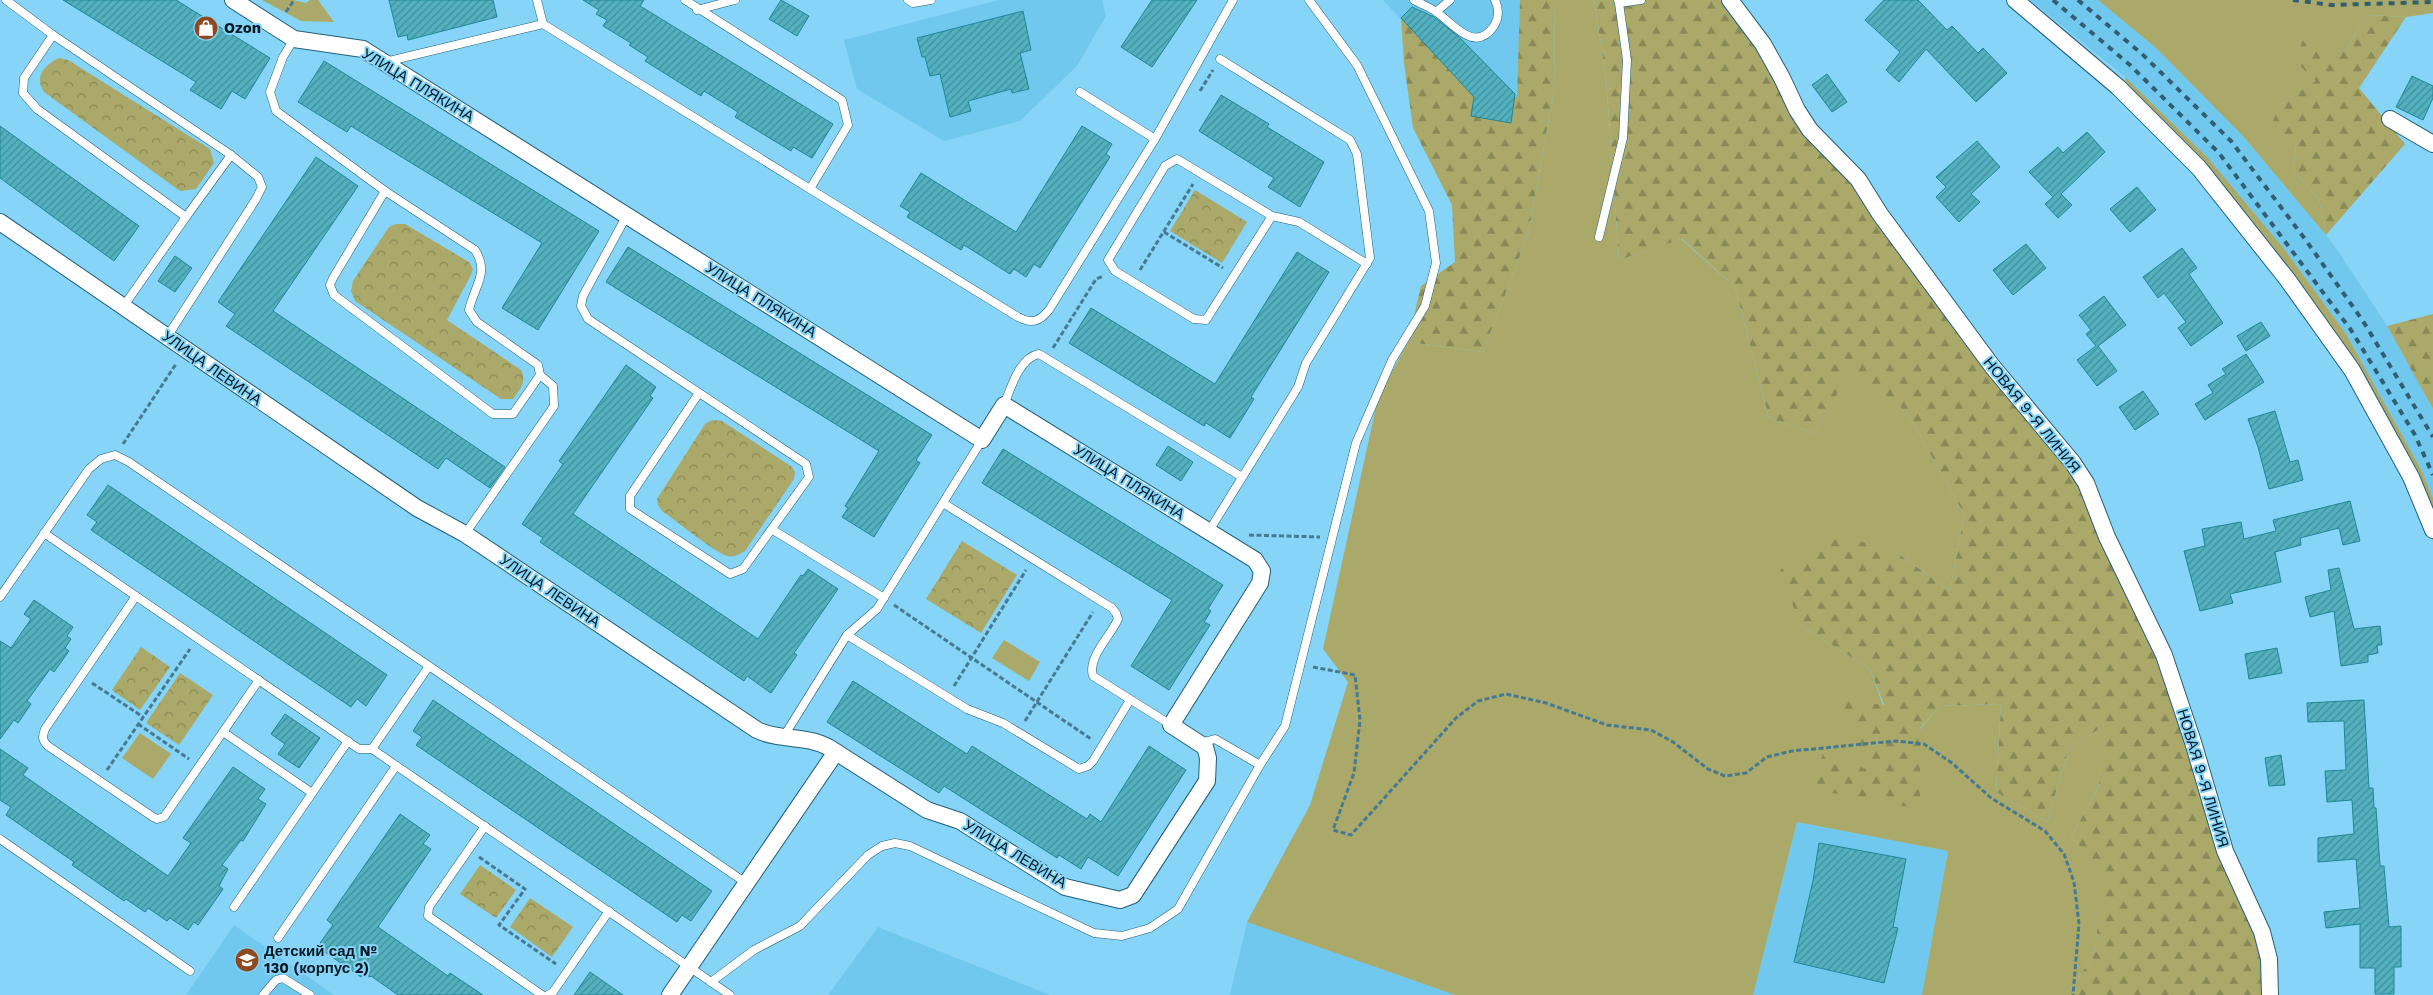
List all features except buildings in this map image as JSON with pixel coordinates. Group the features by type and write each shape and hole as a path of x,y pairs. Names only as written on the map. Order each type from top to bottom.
{"street":[{"name":"УЛИЦА ПЛЯКИНА","path":"233,0 294,38 363,50 384,62 982,440"},
{"name":"НОВАЯ 9-Я ЛИНИЯ","path":"1730,0 1763,44 1797,110 1810,130 1858,179 1880,214 1992,366 2073,463 2086,483 2107,537 2164,655 2193,742 2225,851 2262,932 2269,959 2270,995"},
{"path":"2015,0 2118,87 2199,168 2287,279 2352,370 2411,477 2433,530"},
{"path":"2390,119 2433,144"},
{"name":"УЛИЦА ЛЕВИНА","path":"0,222 417,508 465,534 757,730 769,736 816,741 927,810 960,821 1065,887 1112,899 1126,900 1137,890 1207,781 1207,752 1200,743"},
{"name":"УЛИЦА ПЛЯКИНА","path":"1004,405 1255,560 1262,571 1260,583 1171,725"},
{"path":"982,440 1004,405"},
{"path":"1171,725 1200,743"},
{"path":"670,995 836,752"}],"lane":[{"path":"6,0 53,35 231,155 258,176 262,187 167,337"},
{"path":"537,0 543,24 1028,322 1041,320 1050,310 1155,139 1233,0"},
{"path":"684,0 842,100 848,125 810,189"},
{"path":"697,10 735,0"},
{"path":"908,0 913,3 931,0"},
{"path":"712,982 754,950 800,926 868,855 882,846 895,843 910,846 1094,933 1122,936 1150,928 1178,909 1285,726 1356,444 1392,360 1425,306 1436,263 1429,211 1357,65 1310,0"},
{"path":"1414,0 1436,12 1462,35 1481,36 1496,24 1498,15 1495,0"},
{"path":"1436,12 1450,0"},
{"path":"1599,237 1623,138 1627,60 1618,2 1640,0"},
{"path":"384,62 543,24"},
{"path":"53,35 24,78 23,93 37,109 186,217"},
{"path":"294,38 283,57 270,92 276,111 385,191 475,250 482,261 482,274 469,310 477,322 538,365 540,375 552,386 554,406 465,534"},
{"path":"1209,532 1298,387 1306,363 1367,264 1370,249 1357,154 1350,140 1220,59"},
{"path":"1080,92 1155,139"},
{"path":"123,307 231,155"},
{"path":"1272,216 1206,320 1199,321 1115,271 1110,266 1108,260 1165,166 1177,159 1272,216 1299,222 1367,264"},
{"path":"385,191 333,278 330,285 334,295 493,414 513,414 540,375"},
{"path":"626,215 583,296 581,306 588,319 806,464 808,477 773,530 743,569 730,574 630,509 630,496 699,393"},
{"path":"1004,405 1014,380 1026,361 1032,356 1039,354 1048,357 1242,477"},
{"path":"783,738 847,635 877,610 982,440"},
{"path":"0,597 89,469 101,459 115,455 129,462 746,883"},
{"path":"943,504 1112,608 1118,619 1093,661 1091,669 1093,676 1171,725"},
{"path":"773,530 884,598"},
{"path":"44,534 348,741 359,748 372,749 730,995"},
{"path":"136,596 42,736 48,746 157,819 164,817 259,680"},
{"path":"847,635 966,709 1003,723 1079,769 1088,766 1102,747 1130,700"},
{"path":"372,749 429,666"},
{"path":"223,732 312,793"},
{"path":"1200,743 1216,739 1260,766"},
{"path":"234,907 348,741"},
{"path":"278,938 396,766"},
{"path":"485,826 429,907 428,916 542,995"},
{"path":"0,839 190,971"},
{"path":"548,995 609,911"},
{"path":"263,995 276,980 283,978 310,995"}],"path":[{"path":"284,15 294,0"},
{"path":"1198,94 1220,59"},
{"path":"1133,282 1201,172"},
{"path":"1164,232 1235,275"},
{"path":"1048,357 1096,279 1115,271"},
{"path":"115,455 186,350"},
{"path":"1224,541 1255,534 1333,538"},
{"path":"948,697 1033,559"},
{"path":"884,598 1102,747"},
{"path":"1018,732 1100,600"},
{"path":"100,780 197,638"},
{"path":"1301,664 1355,675 1360,720 1354,773 1333,830 1351,836 1456,718 1478,701 1506,694 1546,703 1607,725 1651,730 1673,742 1708,769 1726,776 1746,774 1767,757 1792,751 1895,741 1924,744 1952,763 1992,798 2045,831 2064,854 2074,882 2079,924 2073,995"},
{"path":"82,676 143,717"},
{"path":"138,724 200,766"},
{"path":"468,850 525,889 500,925 567,971"}],"shaded area":[{"path":"999,0 1102,0 1106,16 1077,66 1020,121 944,141 857,89 844,40"},
{"path":"1383,0 1520,0 1518,97 1468,91"},
{"path":"2030,0 2098,0 2155,47 2242,135 2326,235 2387,326 2433,409 2433,498 2422,471 2346,334 2285,250 2208,158 2125,77"},
{"path":"1797,822 1948,851 1922,995 1753,995"},
{"path":"1247,922 1455,995 1230,995"},
{"name":"Детский сад № 130 (корпус 2)","path":"234,925 334,995 186,995"},
{"path":"878,927 1050,995 828,995"}],"green space":[{"path":"262,0 293,0 306,3 310,0 318,0 334,22 301,21"},
{"path":"1520,0 1554,0 1555,85 1528,235 1483,352 1408,342 1421,286 1455,262 1452,205 1413,128 1404,63 1401,18 1468,91 1517,97"},
{"path":"1554,0 1594,0 1606,77 1619,260 1681,239 1735,287 1769,418 1814,433 1851,370 1907,412 1964,514 1950,591 1900,555 1800,625 1870,669 1920,809 1920,729 1940,706 2001,704 1996,792 2047,822 2069,748 2111,721 2098,788 2071,837 2106,871 2094,955 2066,995 1922,995 1948,851 1797,822 1753,995 1455,995 1247,922 1310,805 1348,682 1323,649 1378,398 1408,342 1483,352 1528,235 1555,85"},
{"path":"1594,0 1721,0 1758,46 1984,369 2066,465 2080,487 2098,537 2157,658 2186,744 2216,851 2257,935 2262,958 2261,995 2066,995 2094,955 2105,871 2071,837 2098,788 2110,722 2069,748 2047,822 1996,792 2001,704 1940,706 1920,728 1920,809 1811,789 1823,753 1869,770 1842,700 1884,705 1870,669 1800,625 1780,570 1843,535 1900,555 1950,591 1964,514 1907,412 1851,371 1814,433 1769,418 1735,287 1682,239 1619,260 1606,77"},
{"path":"2098,0 2433,0 2433,13 2406,17 2371,15 2358,29 2346,52 2302,42 2317,81 2279,105 2296,146 2293,170 2319,199 2326,235 2242,135 2155,47"},
{"path":"2371,15 2406,17 2359,88 2405,144 2326,235 2319,199 2293,170 2296,146 2270,130 2279,105 2316,81 2297,63 2302,41 2346,52 2358,29"},
{"path":"59,58 68,60 210,149 214,163 196,189 180,191 44,92 41,87 40,76 49,64"},
{"path":"2125,77 2208,158 2285,250 2346,334 2422,471 2433,498 2433,541 2406,480 2349,373 2196,171 2126,100"},
{"path":"1195,190 1247,222 1222,263 1170,231"},
{"path":"396,224 405,224 469,262 473,269 471,275 447,320 521,370 523,382 513,399 501,399 355,301 351,291 353,281 389,227"},
{"path":"2433,314 2433,409 2387,326"},
{"path":"712,420 722,421 792,467 795,472 794,479 745,551 732,556 727,556 712,548 662,511 657,499 705,424"},
{"path":"962,541 1017,575 981,633 926,599"},
{"path":"1004,640 1040,662 1029,681 992,658"},
{"path":"141,647 170,667 140,710 112,690"},
{"path":"180,673 213,695 179,745 146,723"},
{"path":"140,733 171,754 153,779 122,758"},
{"path":"480,865 516,890 496,918 460,894"},
{"path":"530,898 573,927 552,957 510,927"}],"railway":[{"path":"2053,0 2130,65 2219,153 2351,330 2415,435 2433,475"},
{"path":"2078,0 2142,54 2231,141 2305,239 2363,321 2433,437"},
{"path":"2293,0 2331,5 2433,2"}],"place":[{"name":"Ozon","path":"206,28"},
{"name":"Детский сад № 130 (корпус 2)","path":"247,960"}]}
